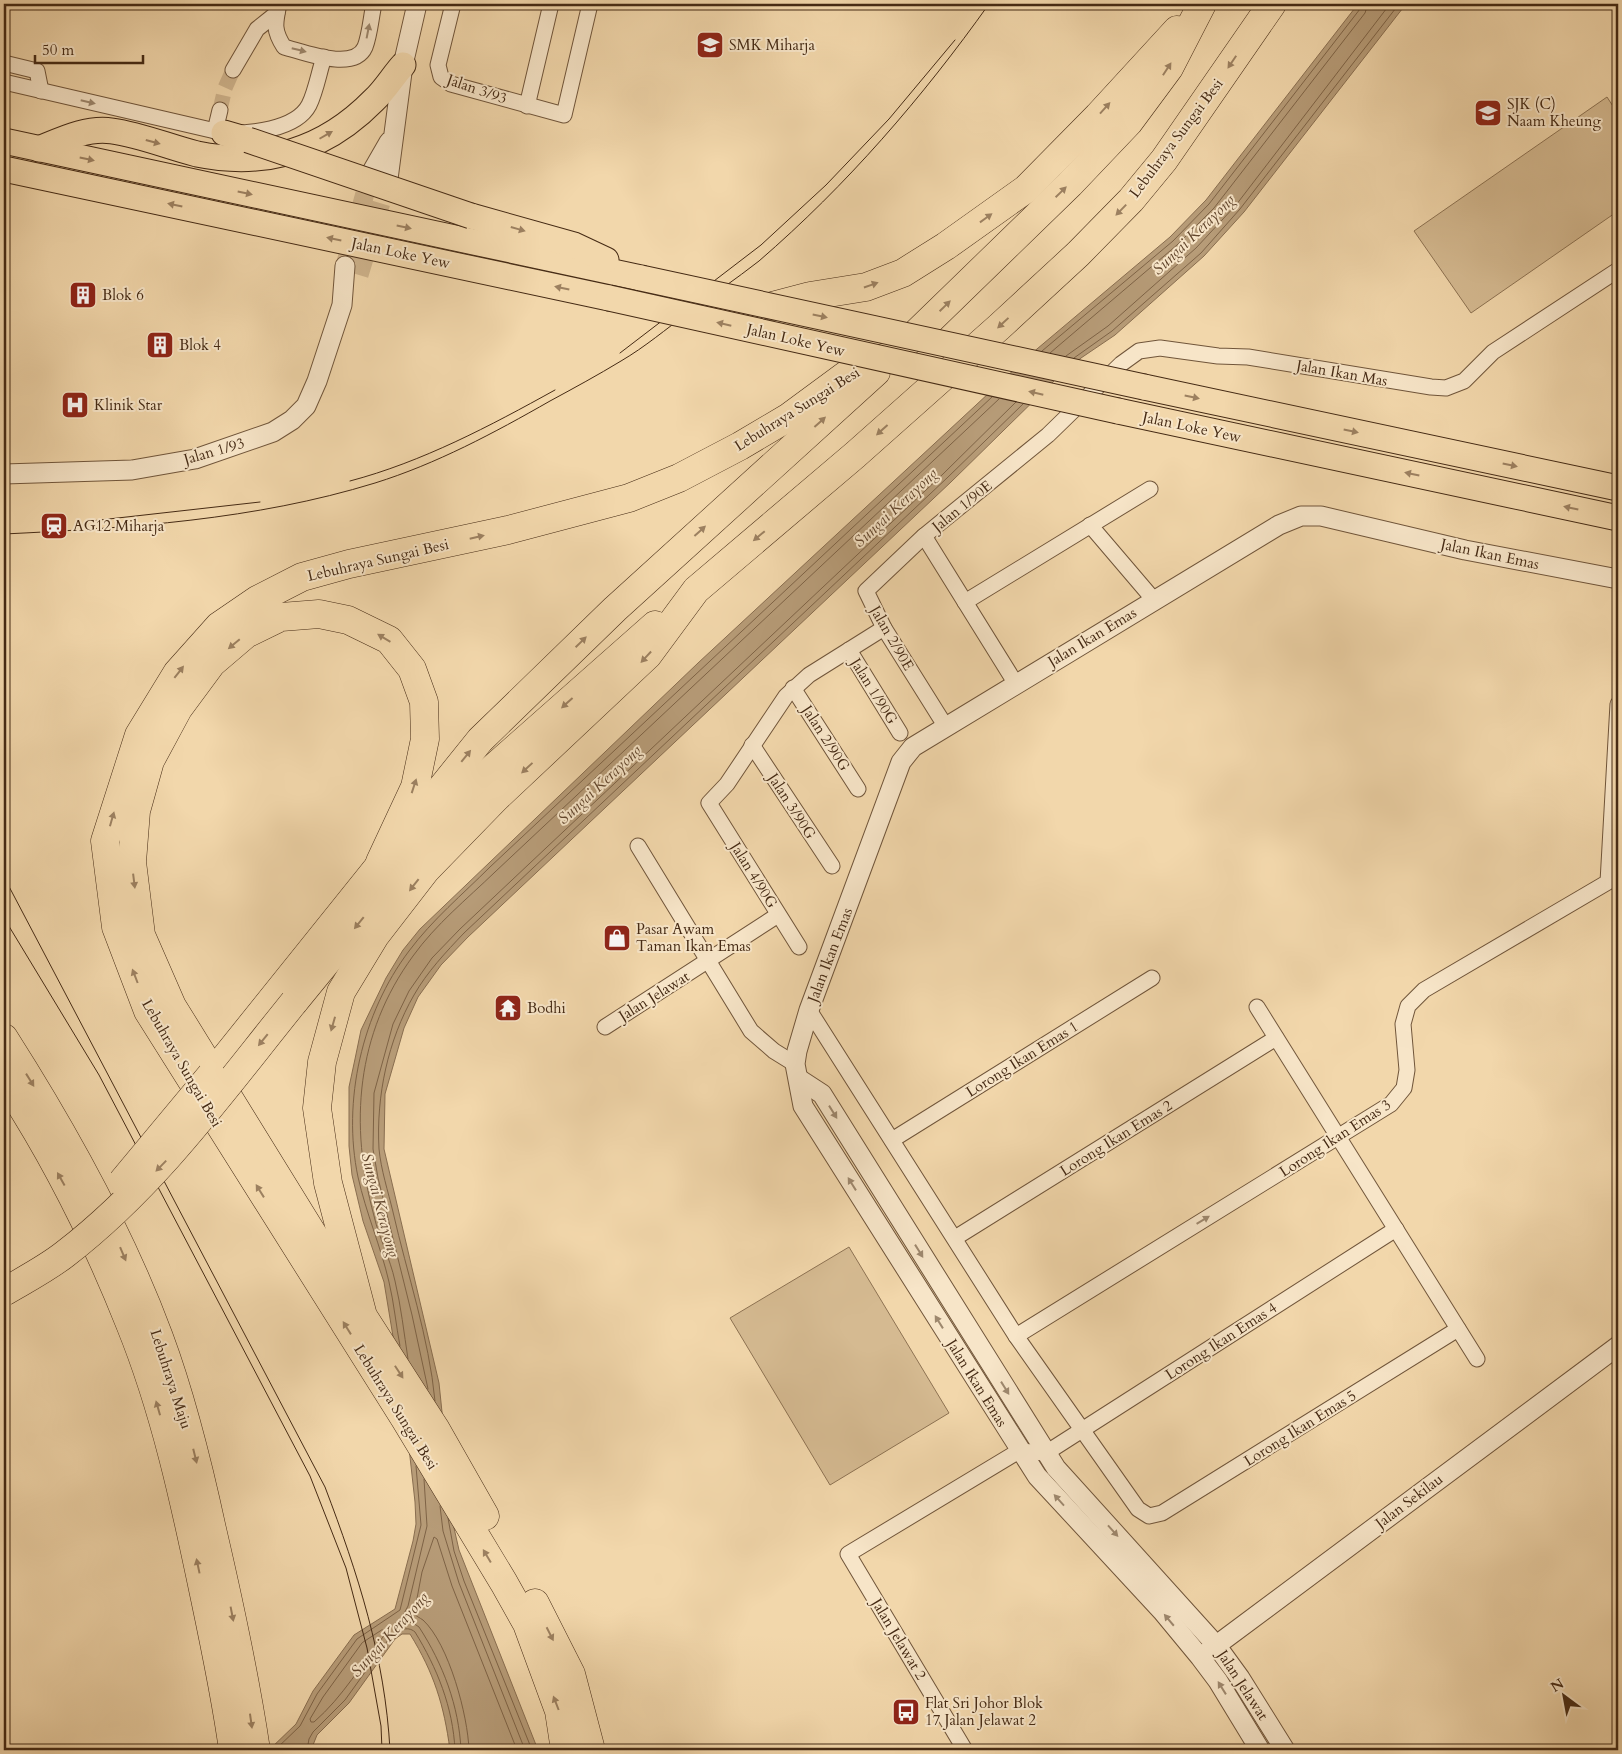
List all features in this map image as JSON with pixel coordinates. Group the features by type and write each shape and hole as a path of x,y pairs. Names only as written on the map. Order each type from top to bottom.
{"highway":[{"path":"772,306 810,296 866,287 903,273 946,246 1026,189 1098,116 1201,4"},
{"name":"Lebuhraya Sungai Besi","path":"565,1750 559,1711 527,1624 410,1428 222,1132 148,1011 116,928 105,841 139,735 177,673 219,626 257,600 302,577 350,564 508,530 629,498 679,478 740,446 789,417 846,375 898,352 1070,184 1129,122 1168,68 1201,4"},
{"name":"Lebuhraya Sungai Besi","path":"591,1750 571,1674 534,1601 435,1428 363,1316 328,1183 317,1108 322,1062 341,992 375,936 426,870 496,798 648,655 696,590 855,454 1078,254 1131,200 1164,160 1272,4"},
{"path":"39,149 76,134 111,130 196,153 233,160 281,156 307,146 355,117 375,99 403,65"},
{"path":"220,125 248,140 470,216 574,245 641,278"},
{"name":"Jalan Loke Yew","path":"4,141 1618,488"},
{"name":"Jalan Loke Yew","path":"4,168 1618,518"},
{"path":"4,1292 64,1255 116,1210 165,1162 288,994 380,862 480,740 615,609 898,352"},
{"path":"4,1273 57,1238 124,1180 482,778 696,590"},
{"path":"363,1316 172,1006 141,935 132,862 136,811 150,761 178,709 212,663 246,634 281,617 319,614 348,620 390,640 412,669 424,702 425,739 415,787 380,862"},
{"name":"Lebuhraya Maju","path":"4,1038 53,1117 120,1246 159,1337 187,1424 202,1484 236,1695 232,1750"},
{"name":"Lebuhraya Maju","path":"4,1078 87,1227 130,1324 166,1434 195,1551 236,1695 256,1750"}],"street":[{"path":"278,8 276,34 284,47 345,60 356,57 365,47 374,4"},
{"path":"379,177 392,136 403,65 417,4"},
{"name":"Jalan 3/93","path":"452,4 438,65 440,77 451,84 564,115 590,4"},
{"name":"Jalan 3/93","path":"527,106 551,4"},
{"path":"233,70 256,29 278,8"},
{"path":"4,82 41,91 220,125 244,134 287,124 308,106 324,57"},
{"path":"4,63 37,71 41,91"},
{"name":"Jalan 1/93","path":"4,474 132,470 195,459 273,432 292,420 306,406 318,381 352,270"},
{"name":"Jalan Ikan Mas","path":"1058,424 1121,364 1138,351 1160,348 1218,356 1248,357 1431,388 1446,388 1464,381 1493,352 1618,270"},
{"name":"Jalan 1/90E","path":"1016,684 924,536 1048,435 1058,424"},
{"path":"965,602 1150,489"},
{"name":"Jalan Ikan Emas","path":"1200,1657 1162,1611 1037,1476 803,1106 797,1072 797,1051 809,1010 903,760 913,747 1279,525 1301,516 1322,516 1465,550 1618,579"},
{"path":"1090,525 1154,600"},
{"name":"Jalan 2/90E","path":"924,536 866,591 884,628 946,727"},
{"path":"752,745 793,688 884,628"},
{"name":"Jalan 1/90G","path":"849,650 900,733"},
{"name":"Jalan 2/90G","path":"793,688 858,789"},
{"name":"Lorong Ikan Emas 3","path":"1016,1336 1391,1104 1404,1088 1408,1070 1403,1024 1408,1006 1424,990 1608,882 1618,704"},
{"name":"Jalan 4/90G","path":"752,745 726,784 709,803 799,947"},
{"name":"Jalan 3/90G","path":"752,745 832,866"},
{"path":"638,846 751,1031 797,1072"},
{"name":"Jalan Jelawat","path":"605,1027 778,915"},
{"name":"Lorong Ikan Emas 1","path":"892,1140 1152,978"},
{"path":"1257,1007 1477,1359"},
{"path":"809,1010 1016,1336 1082,1432"},
{"name":"Lorong Ikan Emas 2","path":"955,1238 1276,1038"},
{"name":"Jalan Ikan Emas","path":"797,1072 822,1094 1056,1468 1216,1645"},
{"name":"Lorong Ikan Emas 4","path":"1046,1453 1082,1432 1396,1229"},
{"name":"Lorong Ikan Emas 5","path":"1082,1432 1138,1509 1150,1516 1162,1513 1458,1329"},
{"name":"Jalan Sekilau","path":"1200,1657 1618,1346"},
{"path":"1020,1451 1046,1453"},
{"name":"Jalan Jelawat 2","path":"966,1750 848,1554 1020,1451"},
{"name":"Jalan Jelawat","path":"1216,1645 1240,1678 1285,1750"},
{"name":"Jalan Jelawat","path":"1200,1657 1218,1682 1260,1750"}],"shaded area":[{"path":"1607,97 1618,114 1618,211 1471,313 1414,231"},
{"path":"849,1247 949,1413 830,1485 730,1318"}],"water":[{"name":"Sungai Kerayong","path":"1358,4 1406,4 1244,212 1204,256 1115,335 1081,358 1055,380 951,482 468,937 441,965 418,997 404,1028 385,1094 384,1149 439,1383 454,1528 459,1550 538,1750 450,1750 445,1718 432,1676 410,1634 402,1634 395,1639 349,1703 317,1735 311,1750 269,1750 296,1724 313,1691 354,1635 395,1609 416,1524 404,1403 384,1282 363,1221 352,1175 349,1146 349,1087 361,1030 386,978 403,950 420,929 698,663 1031,354 1170,237 1206,200"}],"tunnel":[{"path":"220,110 225,88 233,70"},
{"path":"345,266 370,175"},
{"path":"359,275 388,179"}],"tram line":[{"path":"4,534 144,525 238,514 284,506 330,496 398,475 420,467 508,425 630,356 759,261 823,202 882,139 937,73 989,4"},
{"path":"620,353 761,245 826,185 889,119 955,40"},
{"path":"350,481 403,464 455,442 555,390"},
{"path":"91,521 260,502"},
{"path":"4,877 325,1487 359,1584 368,1616 382,1682 390,1750"},
{"path":"4,918 99,1075 310,1476 346,1568 367,1648 381,1726 382,1750"}],"place":[{"name":"SMK Miharja","path":"710,45"},
{"name":"SJK (C) Naam Kheung","path":"1488,113"},
{"name":"Blok 6","path":"83,295"},
{"name":"Blok 4","path":"160,345"},
{"name":"Klinik Star","path":"75,405"},
{"name":"AG12 Miharja","path":"54,526"},
{"name":"Pasar Awam Taman Ikan Emas","path":"617,938"},
{"name":"Bodhi","path":"508,1008"},
{"name":"Flat Sri Johor Blok 17 Jalan Jelawat 2","path":"906,1712"}]}
